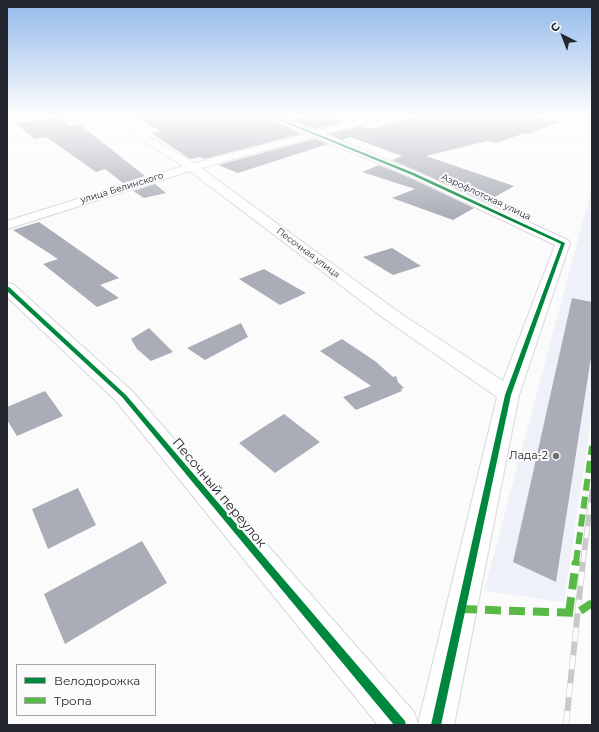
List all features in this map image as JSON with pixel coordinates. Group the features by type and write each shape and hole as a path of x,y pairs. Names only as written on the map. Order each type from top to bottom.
{"street":[{"name":"Песочная улица","path":"163,149 192,167 391,315 508,395"},
{"name":"улица Белинского","path":"7,225 192,167 258,149"},
{"name":"Аэрофлотская улица","path":"352,149 413,174 563,243 508,395"},
{"name":"Песочный переулок","path":"7,288 124,396 401,725"},
{"path":"436,725 508,395"}],"shaded area":[{"path":"592,187 592,412 564,602 484,591"}],"building":[{"path":"63,149 111,149 145,176 123,183 105,169 96,172"},
{"path":"175,149 242,149 204,159 200,157 190,159"},
{"path":"276,149 312,149 238,173 218,165"},
{"path":"383,149 454,149 426,156 514,186 486,202 392,160 402,156"},
{"path":"379,165 474,208 453,220 392,198 415,189 362,172"},
{"path":"155,184 166,193 144,198 133,191"},
{"path":"39,222 119,278 100,285 119,298 97,307 43,264 58,259 13,230"},
{"path":"392,248 421,266 393,275 363,257"},
{"path":"264,269 306,293 280,305 239,279"},
{"name":"Лада-2","path":"572,298 592,302 592,351 556,582 513,562"},
{"path":"241,323 248,337 205,360 187,348"},
{"path":"149,328 173,352 151,361 137,349 131,339"},
{"path":"342,339 375,361 393,377 396,376 398,382 404,388 401,389 402,391 356,410 343,397 371,386 320,351"},
{"path":"45,391 63,416 17,436 7,420 7,407"},
{"path":"284,414 320,442 275,473 239,443"},
{"path":"78,488 96,525 48,549 32,509"},
{"path":"142,541 167,583 65,644 44,594"}],"railway":[{"path":"583,562 592,491"},
{"path":"566,725 583,561"}],"marked path":[{"path":"569,613 592,446"},
{"path":"461,609 577,613 592,603"}],"cycle path":[{"path":"352,149 413,174 563,243 508,395 436,725"},
{"path":"7,288 124,396 401,725"}],"place":[{"name":"Лада-2","path":"556,456"}]}
